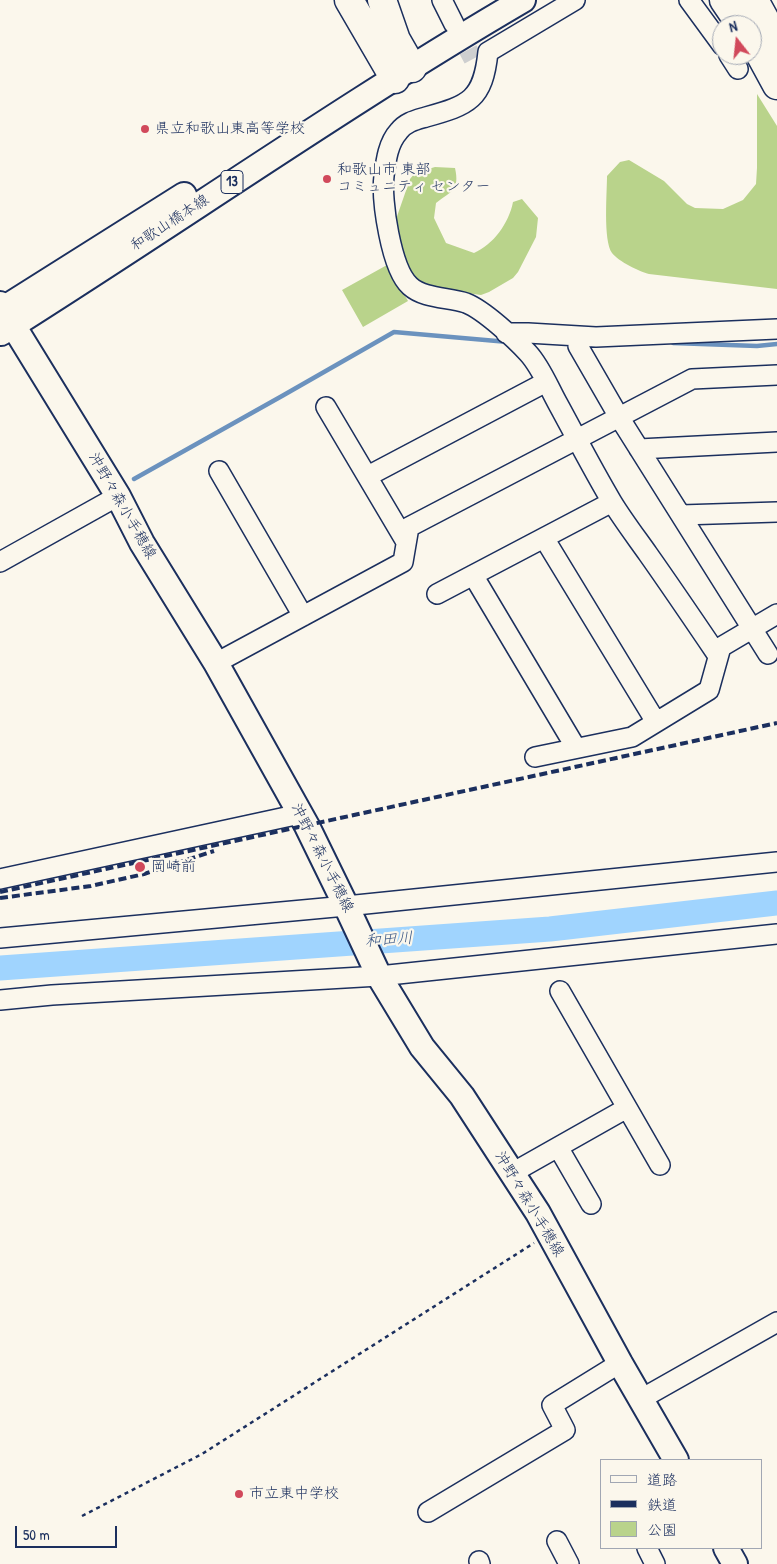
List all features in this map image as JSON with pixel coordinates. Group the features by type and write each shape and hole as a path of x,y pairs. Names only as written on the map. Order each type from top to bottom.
{"highway":[{"path":"349,0 400,67"},
{"path":"382,0 396,40 400,67"},
{"path":"724,0 736,15"},
{"path":"731,0 741,15"},
{"path":"754,0 754,15"},
{"path":"762,53 777,85"}],"main road":[{"name":"和歌山橋本線","path":"3,317 226,186 400,67 426,46 460,28 523,0"},
{"name":"沖野々森小手穂線","path":"3,317 118,496 142,543 216,663 300,814 348,909 377,972 422,1047 462,1096 512,1173 549,1234 675,1459"},
{"path":"727,1549 736,1564"}],"street":[{"path":"442,0 460,28"},
{"path":"575,0 488,52 483,82 471,99 461,106 406,124 392,140 383,188 386,219 396,262 409,286 430,295 468,304 480,311 529,354 612,502 718,656"},
{"path":"689,0 712,31"},
{"path":"446,111 472,85 475,74 473,59"},
{"path":"506,333 596,337 777,329"},
{"path":"578,346 619,417 768,654"},
{"path":"216,663 403,562 409,528 692,379 777,375"},
{"path":"368,476 546,382"},
{"path":"326,407 406,542"},
{"path":"639,449 777,442"},
{"path":"219,471 303,616"},
{"path":"0,562 118,496"},
{"path":"437,594 612,502"},
{"path":"681,515 777,512"},
{"path":"544,538 656,722"},
{"path":"473,575 576,748"},
{"path":"535,757 632,737 709,690 721,647 777,614"},
{"path":"0,880 300,814"},
{"path":"0,938 348,909 777,862"},
{"path":"0,1000 377,972 777,934"},
{"path":"560,991 660,1165"},
{"path":"512,1173 627,1108"},
{"path":"558,1147 591,1204"},
{"path":"641,1399 777,1322"},
{"path":"428,1512 565,1430 552,1405 620,1363"},
{"path":"556,1540 564,1563"},
{"path":"647,1549 655,1564"}],"path":[{"path":"82,1516 202,1454 549,1234"}],"green space":[{"path":"757,94 777,126 777,289 649,274 629,266 615,256 609,247 607,238 607,176 620,162 629,160 664,181 687,204 695,208 723,209 743,200 756,184"},
{"path":"435,167 455,168 455,186 450,193 436,203 434,218 446,243 474,253 488,245 504,225 513,202 522,199 538,218 536,237 518,272 513,278 489,292 481,295 438,289 417,283 412,277 394,225 410,179 415,173"},
{"path":"387,265 408,301 363,327 342,290"}],"waterway":[{"path":"134,479 394,332 508,342"},
{"path":"673,343 757,346 777,344"},
{"name":"和田川","path":"0,968 550,929 777,903"}],"tunnel":[{"path":"455,25 473,59"}],"railway":[{"path":"0,892 777,723"},
{"path":"0,898 91,886 144,874 214,851"}],"place":[{"name":"県立和歌山東高等学校","path":"145,129"},
{"name":"和歌山市 東部 コミュニティ センター","path":"327,179"},
{"name":"岡崎前","path":"140,867"},
{"name":"市立東中学校","path":"239,1494"}]}
